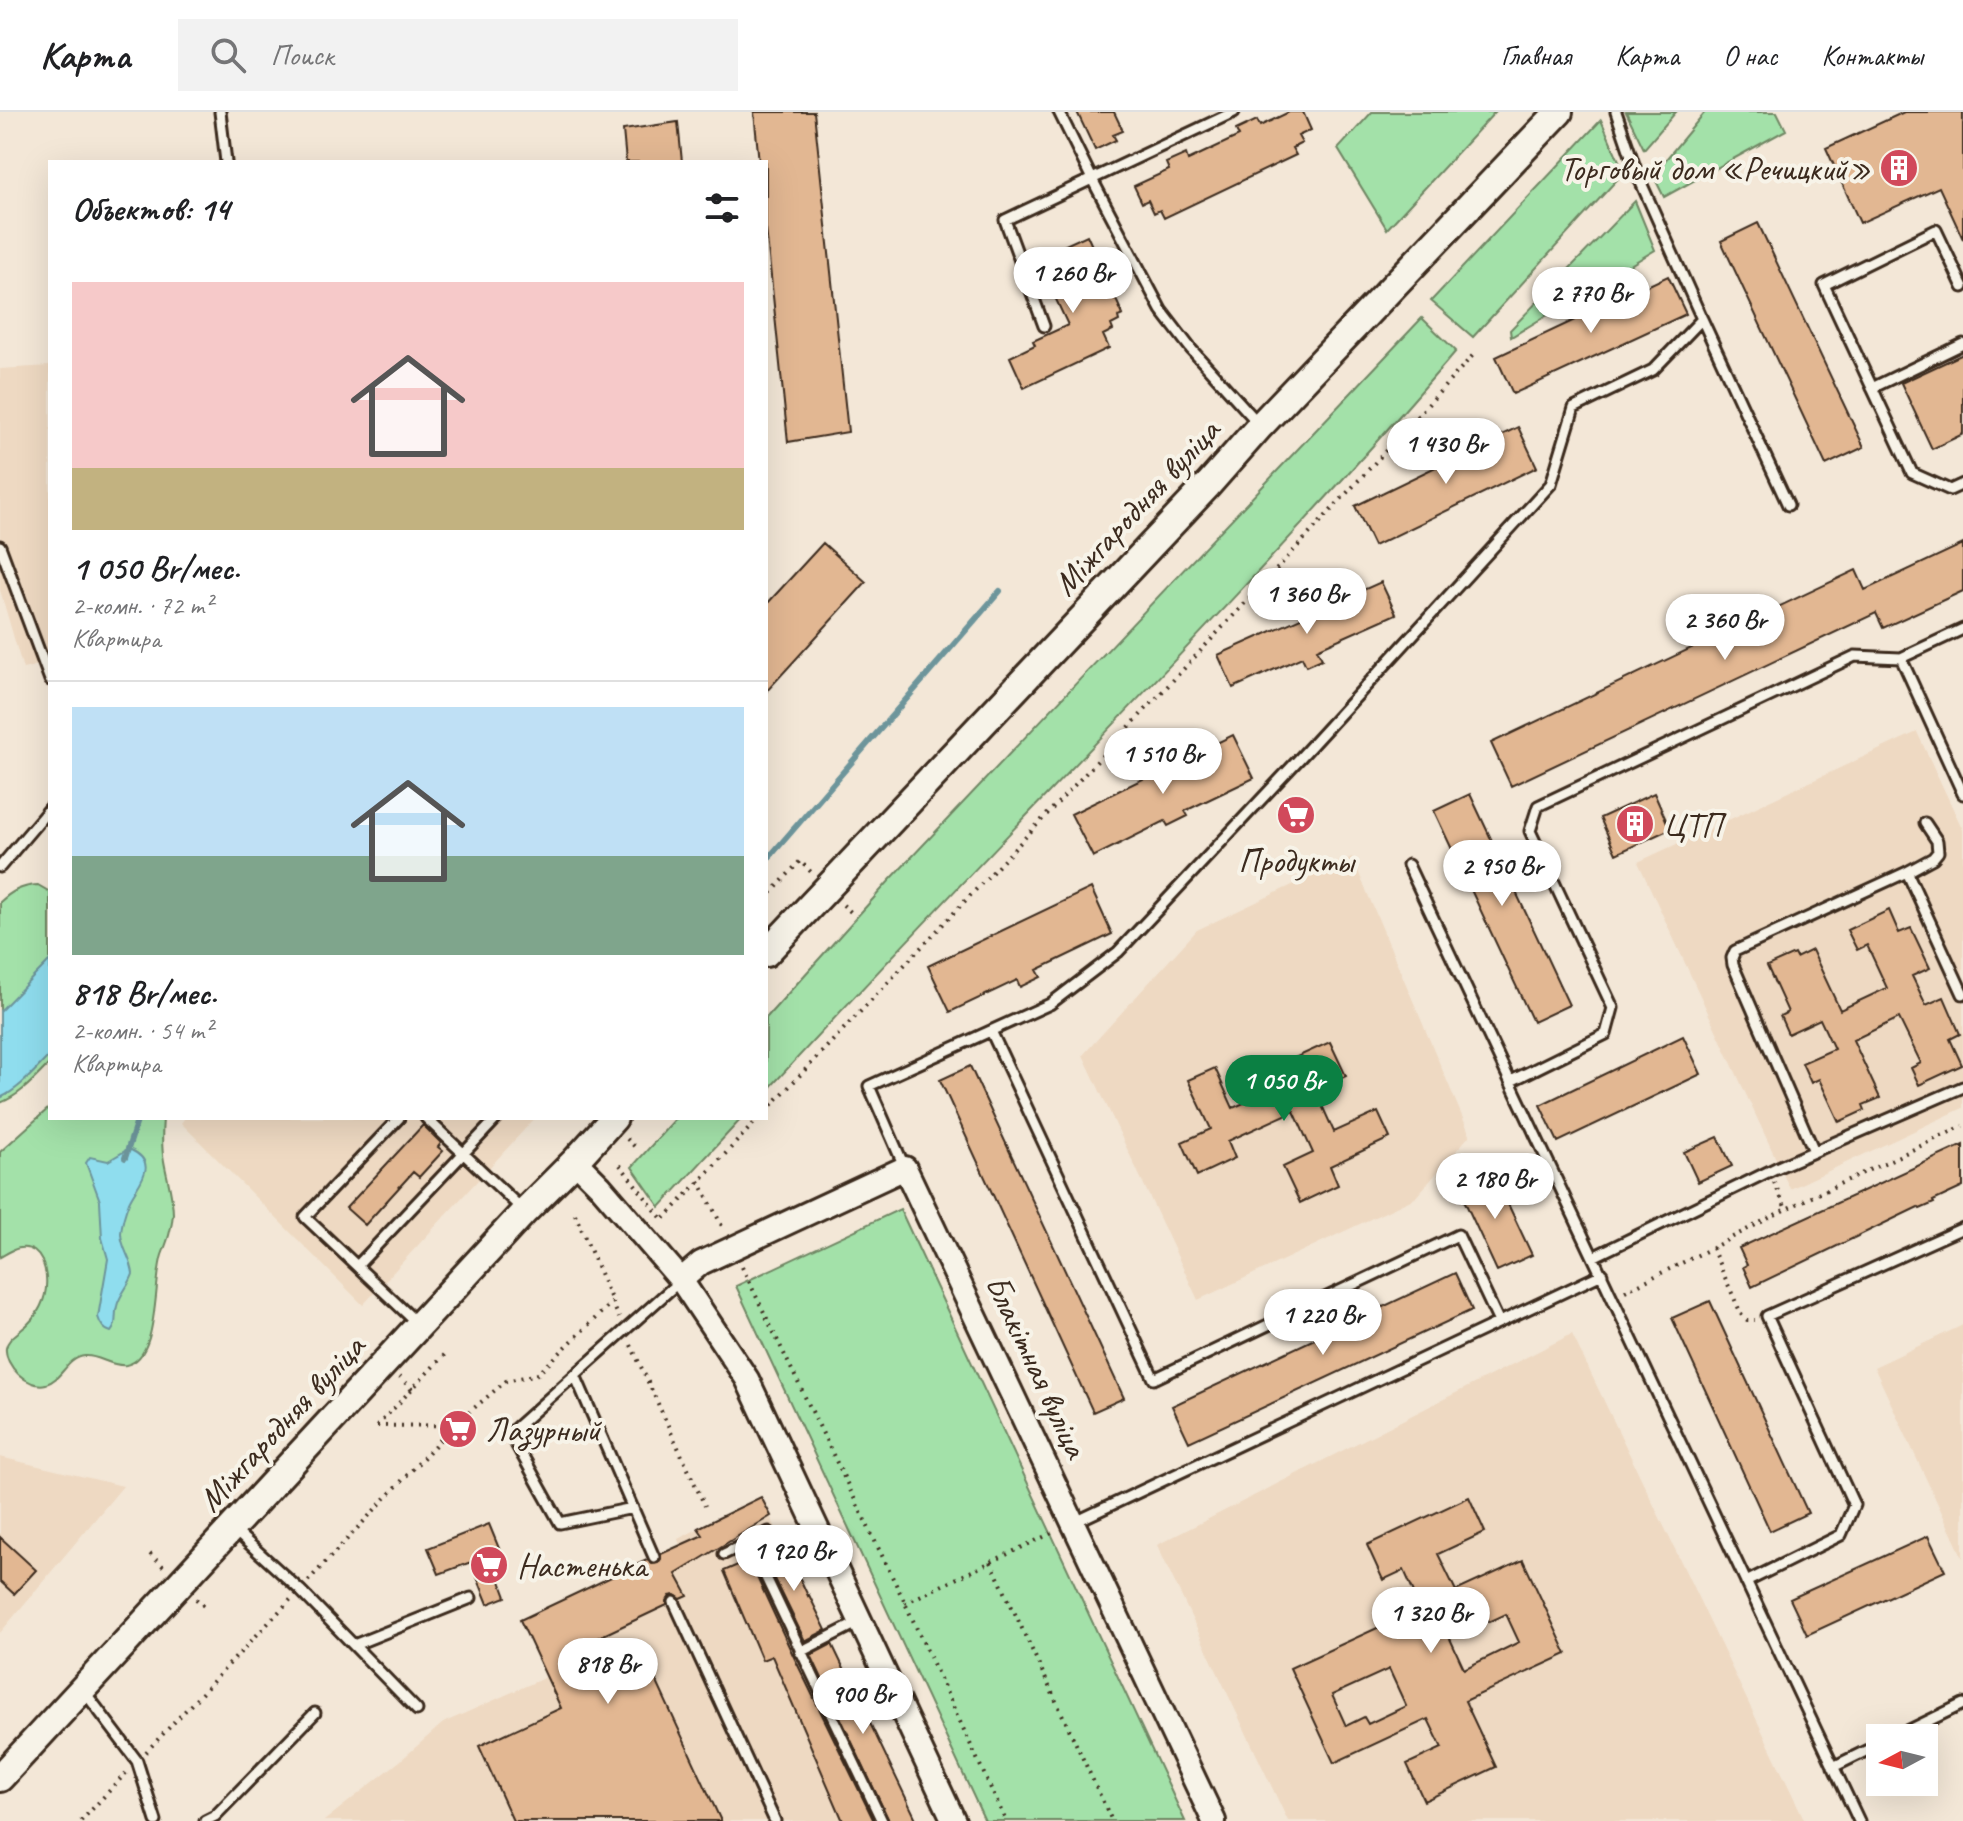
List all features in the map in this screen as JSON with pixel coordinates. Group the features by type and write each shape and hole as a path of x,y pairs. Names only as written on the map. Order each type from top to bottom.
{"main road":[{"name":"Міжгародняя вуліца","path":"768,951 1559,112"},
{"name":"Міжгародняя вуліца","path":"0,1778 525,1211 575,1161 621,1129"}],"street":[{"path":"575,1161 681,1280 747,1379 954,1821"},
{"path":"681,1280 701,1263 905,1168"},
{"name":"Блакітная вуліца","path":"905,1168 1214,1821"}],"lane":[{"path":"220,112 226,160"},
{"path":"1059,112 1161,310 1191,349 1260,426"},
{"path":"1044,326 1005,220 1234,112"},
{"path":"1616,112 1638,176 1788,505"},
{"path":"1963,287 1936,230 1824,285 1912,473 1950,490 1963,484"},
{"path":"905,1168 869,1086 1050,1004 1118,952 1551,484 1574,408 1653,370 1702,319"},
{"path":"1872,388 1963,344"},
{"path":"0,546 48,675"},
{"path":"1511,1081 1606,1034 1613,1008 1530,831 1538,806 1855,656 1901,658 1963,629"},
{"path":"1901,658 1963,794"},
{"path":"0,867 48,810"},
{"path":"1814,1151 1732,958 1735,951 1933,858 1938,852 1937,841 1925,823"},
{"path":"1408,865 1859,1821"},
{"path":"1907,872 1963,994"},
{"path":"991,1031 1154,1379 1458,1235 1499,1322"},
{"path":"1593,1257 1770,1171 1963,1087"},
{"path":"397,1120 305,1217 420,1326"},
{"path":"428,1120 525,1211"},
{"path":"357,1266 495,1120"},
{"path":"1746,1582 1841,1535 1854,1505 1767,1316 1963,1228"},
{"path":"1073,1523 1602,1274"},
{"path":"633,1508 560,1523 510,1433 681,1280"},
{"path":"575,1375 654,1557"},
{"path":"233,1529 300,1590 417,1710"},
{"path":"724,1554 769,1532"},
{"path":"749,1542 882,1821"},
{"path":"354,1645 471,1598"},
{"path":"674,1602 775,1821"},
{"path":"800,1652 861,1621"},
{"path":"82,1689 137,1761 156,1821"},
{"path":"1922,1724 1963,1704"},
{"path":"205,1821 215,1816 315,1713"},
{"path":"1833,1767 1866,1751"}],"path":[{"path":"768,1109 1111,748 1474,354"},
{"path":"768,897 800,861 813,874"},
{"path":"842,904 853,914"},
{"path":"620,1165 663,1220 757,1120"},
{"path":"1612,1297 1786,1209 1963,1126"},
{"path":"621,1129 636,1148"},
{"path":"1770,1171 1786,1209"},
{"path":"699,1181 905,1603 1006,1821"},
{"path":"575,1214 624,1330 705,1506"},
{"path":"1712,1248 1742,1316 1753,1321 1767,1316"},
{"path":"81,1821 454,1425 506,1381 538,1374 612,1302"},
{"path":"447,1352 377,1426 454,1425"},
{"path":"905,1603 1073,1523"},
{"path":"150,1554 165,1568"},
{"path":"991,1562 1112,1821"},
{"path":"196,1599 207,1609"}],"shaded area":[{"path":"48,366 48,663 23,669 0,590 0,369"},
{"path":"1917,732 1963,830 1963,1108 1790,1189 1638,862"},
{"path":"1352,857 1470,1135 1415,1198 1198,1300 1083,1055 1197,930"},
{"path":"183,1120 533,1120 363,1305 181,1123"},
{"path":"1963,1325 1963,1558 1874,1367"},
{"path":"1572,1334 1805,1821 1288,1821 1157,1545"},
{"path":"0,1457 123,1486 0,1633"},
{"path":"761,1497 917,1821 324,1821 443,1723 546,1677 520,1620 680,1545 678,1539"}],"green space":[{"path":"1372,112 1495,112 1387,229 1338,149"},
{"path":"1626,112 1676,112 1644,149"},
{"path":"1705,112 1777,112 1786,130 1664,197 1653,175"},
{"path":"1601,120 1624,172 1473,337 1431,301"},
{"path":"1635,201 1655,250 1511,337 1510,330"},
{"path":"1422,318 1456,351 1287,540 768,1090 768,1016 890,880"},
{"path":"38,885 48,891 48,1065 21,1091 0,1103 0,902 27,887"},
{"path":"48,1109 48,1120 163,1120 162,1150 173,1214 159,1267 150,1335 137,1360 121,1365 85,1356 73,1361 51,1382 39,1385 18,1374 9,1362 6,1348 41,1306 46,1277 41,1259 30,1249 17,1249 0,1257 0,1152"},
{"path":"674,1120 740,1120 660,1207 632,1167"},
{"path":"900,1209 1185,1821 985,1821 736,1286"}],"water":[{"path":"48,962 48,1057 21,1084 0,1098 0,1011"},
{"path":"131,1150 140,1156 146,1168 123,1221 121,1238 133,1274 118,1302 111,1332 102,1326 98,1317 108,1259 102,1238 100,1201 86,1163 90,1157 108,1161"}],"building":[{"path":"754,112 814,112 848,432 788,442 768,247 768,160 759,160"},
{"path":"1077,112 1114,112 1123,131 1113,135 1116,140 1095,150"},
{"path":"1289,112 1303,112 1311,130 1298,136 1302,143 1292,148 1296,155 1164,218 1160,210 1154,213 1148,200 1142,203 1134,186 1169,170 1166,163 1186,154 1188,160 1239,136 1236,130 1257,120 1260,126"},
{"name":"Торговый дом «Речицкий»","path":"1904,112 1963,112 1963,239 1939,187 1860,223 1826,148"},
{"path":"678,122 682,160 626,160 623,130"},
{"path":"1758,223 1864,447 1826,465 1721,241"},
{"path":"1087,235 1123,315 1111,325 1113,330 1103,335 1109,348 1024,388 1010,357 1035,345 1033,341 1068,325 1053,293 1062,289 1046,254"},
{"path":"1668,276 1686,314 1513,394 1496,357"},
{"path":"1963,354 1963,434 1932,449 1901,383"},
{"path":"1518,427 1537,467 1374,546 1355,506"},
{"path":"823,543 866,582 768,690 768,603"},
{"path":"1963,544 1963,591 1883,628 1876,613 1511,786 1491,743 1856,570 1865,590"},
{"path":"1381,582 1396,614 1317,649 1322,659 1306,666 1302,657 1233,688 1218,655"},
{"path":"1233,735 1254,778 1185,811 1188,816 1168,826 1165,821 1093,857 1071,814"},
{"name":"ЦТП","path":"1654,793 1670,829 1616,854 1600,818"},
{"path":"1470,794 1569,1005 1533,1022 1434,811"},
{"path":"1091,888 1112,934 1037,970 1041,977 1020,987 1017,980 950,1012 928,966"},
{"path":"1889,910 1899,933 1911,928 1930,968 1912,976 1926,1005 1944,997 1960,1034 1950,1039 1962,1065 1919,1085 1911,1068 1921,1063 1899,1018 1853,1040 1880,1098 1863,1105 1865,1110 1839,1122 1819,1079 1811,1083 1802,1063 1834,1049 1820,1019 1788,1034 1780,1016 1788,1012 1767,966 1812,950 1840,1010 1887,988 1867,945 1857,950 1847,930"},
{"path":"1683,1036 1701,1074 1558,1142 1540,1105"},
{"path":"1330,1042 1346,1076 1315,1090 1334,1132 1378,1112 1390,1138 1330,1166 1338,1185 1300,1203 1283,1167 1313,1153 1294,1111 1228,1141 1235,1158 1197,1176 1182,1142 1211,1129 1188,1080 1215,1068 1233,1108 1299,1078 1290,1060"},
{"path":"970,1066 1124,1398 1093,1412 940,1080"},
{"path":"423,1125 441,1143 438,1147 443,1151 419,1177 413,1172 365,1225 346,1208"},
{"path":"1718,1137 1732,1166 1698,1182 1684,1152"},
{"path":"1963,1145 1963,1187 1752,1287 1739,1248"},
{"path":"1492,1170 1532,1255 1497,1271 1458,1187"},
{"path":"1455,1273 1472,1310 1189,1442 1172,1406"},
{"path":"1710,1301 1808,1513 1770,1531 1672,1318"},
{"path":"761,1497 771,1516 676,1574 688,1596 681,1599 670,1596 667,1605 595,1639 616,1682 650,1667 721,1821 513,1821 479,1746 561,1708 520,1620 647,1560 652,1564 658,1563 661,1554 703,1535 698,1528"},
{"path":"1469,1497 1485,1532 1438,1554 1456,1591 1523,1560 1567,1654 1465,1701 1496,1767 1424,1801 1407,1764 1442,1748 1428,1719 1334,1763 1290,1668 1421,1608 1404,1570 1383,1580 1367,1545","holes":["1484,1612 1489,1622 1506,1614 1519,1642 1464,1669 1446,1630","1389,1669 1406,1706 1368,1724 1364,1717 1346,1726 1332,1695"]},
{"name":"Настенька","path":"489,1524 507,1568 497,1573 506,1597 488,1604 471,1562 439,1574 428,1548"},
{"path":"1928,1536 1945,1571 1807,1635 1790,1599"},
{"path":"0,1537 36,1570 14,1594 0,1581"},
{"path":"784,1544 826,1630 805,1641 763,1554"},
{"path":"749,1560 874,1821 843,1821 772,1656 762,1660 724,1571"},
{"path":"832,1644 917,1821 889,1821 811,1655"}],"waterway":[{"path":"768,859 1000,591"},
{"path":"125,1158 137,1120"}],"place":[{"name":"Торговый дом «Речицкий»","path":"1899,168"},
{"name":"Продукты","path":"1296,815"},
{"name":"ЦТП","path":"1635,824"},
{"name":"Лазурный","path":"458,1429"},
{"name":"Настенька","path":"489,1565"}]}
